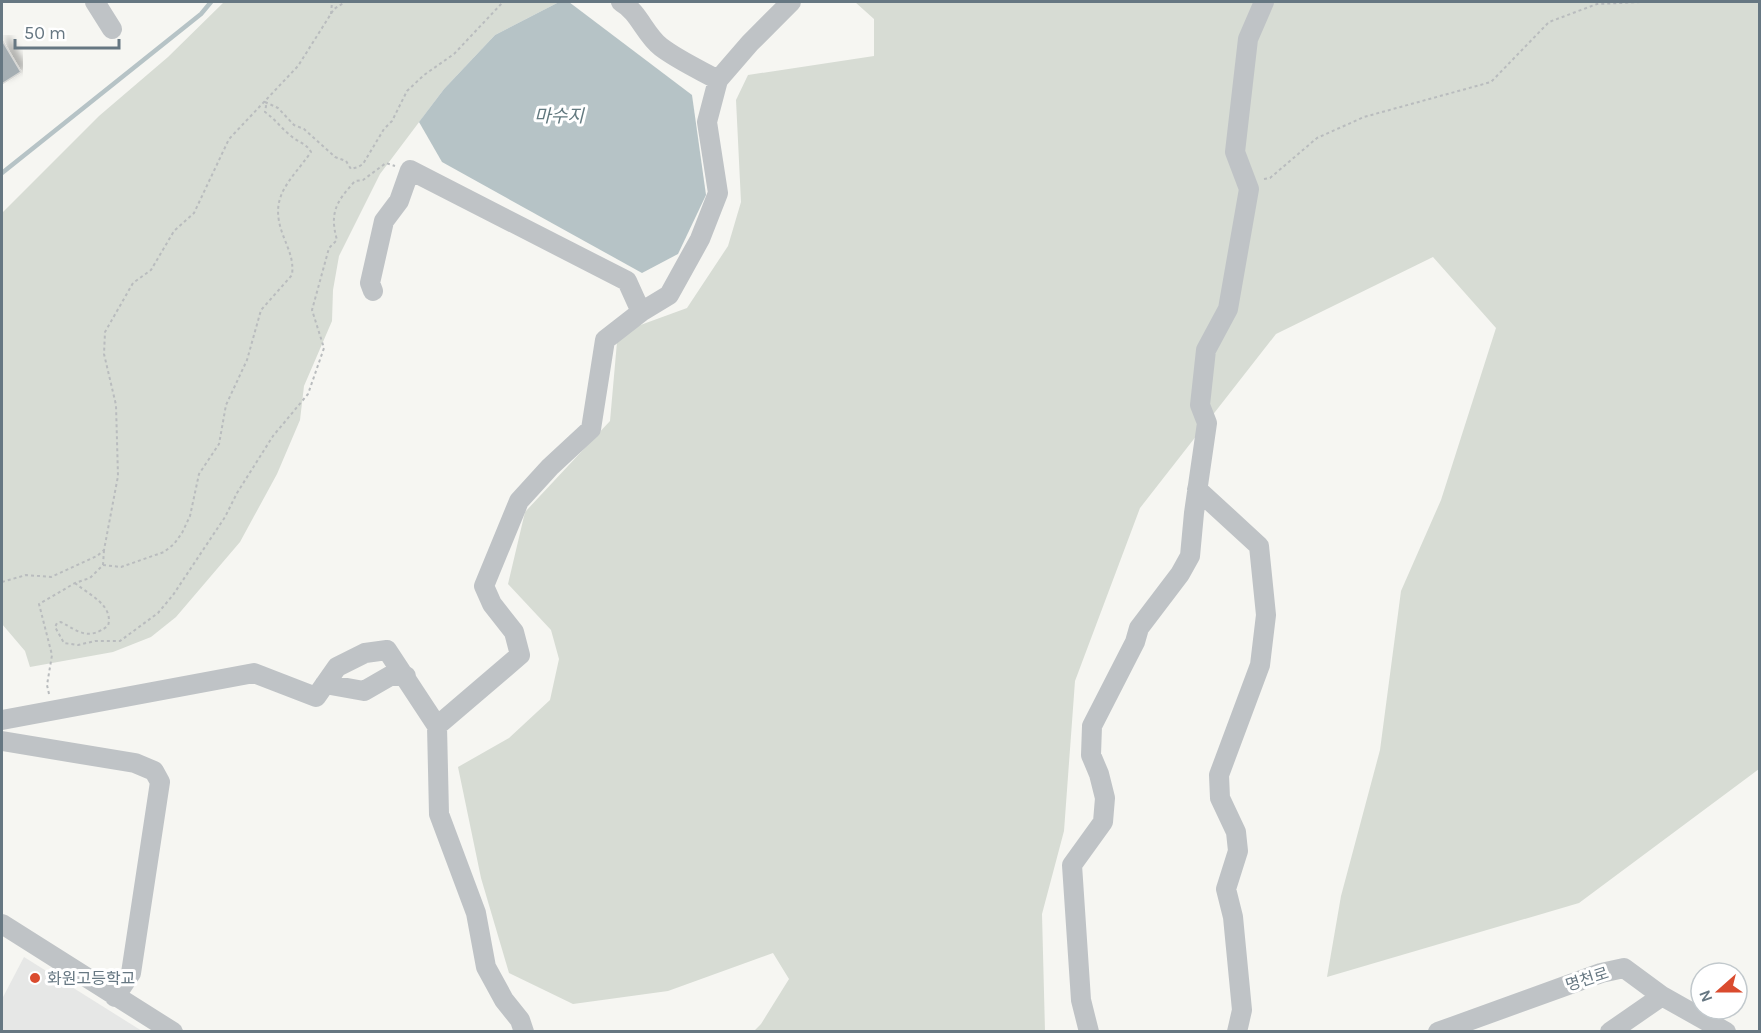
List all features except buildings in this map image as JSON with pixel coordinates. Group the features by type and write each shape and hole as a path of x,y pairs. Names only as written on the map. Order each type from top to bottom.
{"street":[{"path":"94,2 112,29"},
{"path":"621,2 629,6 647,32 661,47 718,80"},
{"path":"437,726 520,655 514,632 492,604 484,585 519,501 550,466 591,429 605,340 641,312 669,295 700,239 718,192 707,122 718,80 750,43 791,2"},
{"path":"1089,1032 1081,1000 1072,865 1103,822 1105,798 1091,755 1092,726 1135,642 1138,628 1180,574 1190,556 1197,489 1208,423 1200,405 1206,350 1228,309 1249,189 1235,152 1248,39 1264,2"},
{"path":"373,291 370,283 384,221 399,201 410,170 627,281 641,312"},
{"path":"1197,489 1259,546 1266,615 1260,665 1219,775 1220,798 1236,832 1238,851 1226,888 1233,917 1242,1010 1237,1032"},
{"path":"2,720 254,673 316,697 337,666 365,653 387,650 437,726 439,814 476,913 486,967 504,1000 520,1020 524,1032"},
{"path":"325,684 364,690 390,676 406,676"},
{"path":"2,741 135,763 154,771 160,782 131,973 115,997"},
{"path":"2,924 173,1032"},
{"name":"명천로","path":"1438,1032 1601,973 1624,968 1662,996 1726,1032"},
{"path":"1610,1032 1662,996"}],"path":[{"path":"331,15 332,2"},
{"path":"47,711 51,704 47,685 52,655 39,604 75,583 90,578 103,565 118,476 116,405 106,362 105,332 133,283 151,270 174,231 194,213 229,139 298,66 334,9 345,2"},
{"path":"264,101 278,108 294,125 313,137 335,157 346,161 351,169 358,168 392,121 407,91 424,75 454,54 503,2"},
{"path":"1245,181 1270,178 1317,138 1364,117 1491,82 1550,22 1597,4 1642,2"},
{"path":"103,565 121,567 164,552 182,533 190,516 199,474 219,444 226,405 247,360 261,310 292,275 291,253 278,221 278,202 287,184 311,152 265,112 264,101"},
{"path":"75,583 100,602 109,612 110,619 108,626 96,634 83,633 61,622 57,623 55,627 64,643 78,645 96,641 120,641 158,613 173,595 225,517 237,493 273,436 308,394 324,348 312,310 329,248 337,240 333,225 335,206 355,181 363,180 386,163"},
{"path":"2,582 26,575 51,578 97,556 104,550"}],"shaded area":[{"path":"224,2 559,2 495,35 444,89 380,174 339,256 333,290 332,321 304,386 300,420 277,474 240,542 176,617 151,637 113,652 30,667 25,651 2,624 2,213 99,116 168,57"},
{"path":"855,2 1759,2 1759,769 1579,903 1327,977 1341,896 1380,750 1401,591 1441,500 1496,328 1433,257 1276,334 1140,508 1075,681 1064,831 1042,914 1045,1031 754,1031 761,1024 789,979 773,953 668,991 573,1004 509,973 481,878 458,767 509,738 550,700 559,659 551,630 508,584 525,512 610,421 617,342 635,327 687,308 728,246 741,202 736,100 748,75 874,56 874,19"},
{"name":"화원고등학교","path":"24,957 142,1031 2,1031 2,999"}],"water":[{"name":"마수지","path":"559,2 569,2 692,95 706,195 678,254 642,273 442,162 419,122 444,89 495,35"}],"waterway":[{"path":"2,173 201,14 211,2"}],"place":[{"name":"화원고등학교","path":"35,978"}]}
